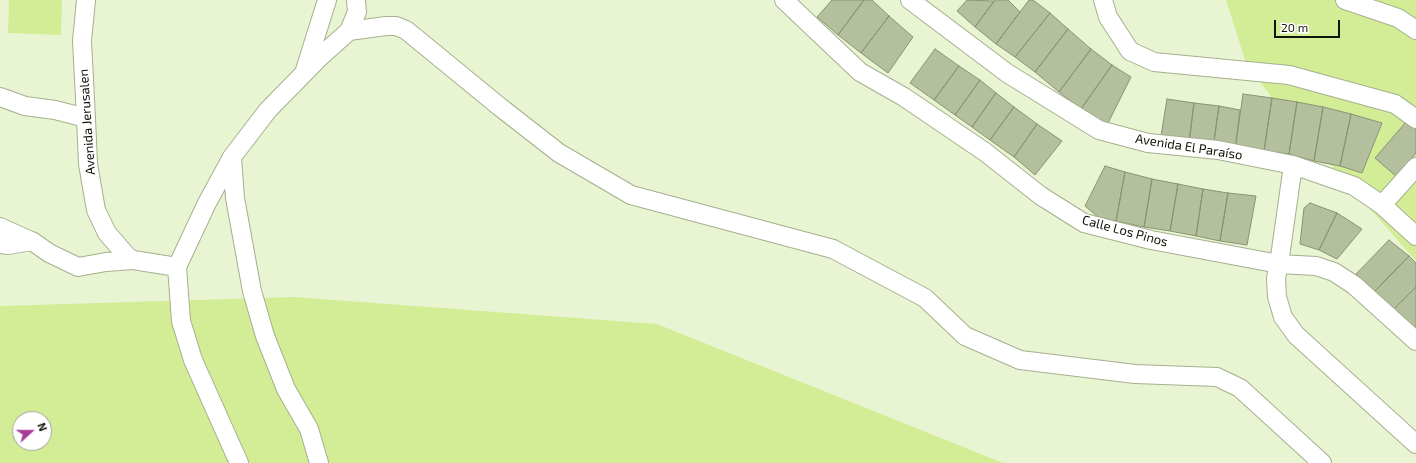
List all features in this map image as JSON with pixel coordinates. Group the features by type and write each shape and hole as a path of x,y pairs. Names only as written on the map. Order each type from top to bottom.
{"street":[{"name":"Avenida Jerusalen","path":"86,0 82,41 88,164 96,210 107,233 127,256 133,260"},
{"path":"304,73 327,0"},
{"path":"239,463 193,360 181,321 176,267 207,203 232,157 268,110 321,56 349,31 357,12 356,0"},
{"name":"Calle Los Pinos","path":"784,0 860,72 904,97 985,152 1041,196 1084,223 1151,240 1280,264 1316,266 1334,272 1354,285 1416,341"},
{"name":"Avenida El Paraíso","path":"910,0 1007,74 1099,130 1148,142 1218,150 1293,165 1354,186 1382,205 1416,236"},
{"path":"1103,0 1108,17 1130,51 1154,62 1289,75 1395,104 1416,119"},
{"path":"1345,0 1398,18 1416,30"},
{"path":"349,31 386,26 396,26 406,30 559,153 630,196 833,249 925,298 965,336 1020,360 1135,374 1217,377 1240,388 1322,463"},
{"path":"0,97 25,106 55,110 86,118"},
{"path":"232,157 235,198 252,291 266,336 286,389 309,429 319,463"},
{"path":"1293,165 1280,264 1276,278 1276,297 1283,317 1296,335 1416,444"},
{"path":"1382,205 1416,167"},
{"path":"0,227 32,241 49,253 78,267 106,262 133,260 176,267"},
{"path":"0,244 8,245 32,241"}],"green space":[{"path":"9,0 62,0 61,35 8,33"},
{"path":"1226,0 1416,0 1416,261 1272,98 1246,63"},
{"path":"294,297 657,324 1003,463 0,463 0,306"}],"building":[{"path":"832,0 864,0 838,35 817,17"},
{"path":"864,0 872,0 889,16 861,53 838,35"},
{"path":"967,0 994,1 975,27 957,11"},
{"path":"995,0 1008,0 1020,12 996,44 975,27"},
{"path":"1029,0 1033,0 1050,13 1015,57 996,44"},
{"path":"1050,13 1068,29 1035,72 1015,57"},
{"path":"889,16 913,37 888,73 861,53"},
{"path":"1068,29 1091,49 1059,92 1035,72"},
{"path":"935,49 959,66 934,100 910,83"},
{"path":"1091,49 1112,65 1081,109 1059,92"},
{"path":"1112,65 1131,77 1106,127 1081,109"},
{"path":"959,66 980,80 955,115 934,100"},
{"path":"980,80 996,93 972,127 955,115"},
{"path":"996,93 1014,107 990,140 972,127"},
{"path":"1243,94 1272,98 1264,151 1235,150"},
{"path":"1272,98 1297,102 1289,154 1264,151"},
{"path":"1167,99 1194,103 1189,143 1160,142"},
{"path":"1297,102 1323,107 1314,161 1289,154"},
{"path":"1194,103 1219,106 1213,148 1189,143"},
{"path":"1219,106 1240,110 1235,150 1213,148"},
{"path":"1014,107 1037,124 1014,157 990,140"},
{"path":"1323,107 1351,114 1340,166 1314,161"},
{"path":"1351,114 1382,123 1362,173 1340,166"},
{"path":"1406,122 1416,129 1416,153 1397,177 1375,158"},
{"path":"1037,124 1062,141 1035,175 1014,157"},
{"path":"1105,166 1125,172 1116,221 1098,217 1085,206"},
{"path":"1125,172 1152,179 1144,227 1116,221"},
{"path":"1152,179 1178,184 1170,231 1144,227"},
{"path":"1178,184 1203,189 1196,236 1170,231"},
{"path":"1203,189 1228,193 1220,241 1196,236"},
{"path":"1228,193 1256,196 1247,245 1220,241"},
{"path":"1310,203 1337,213 1319,250 1300,244 1304,208"},
{"path":"1337,213 1362,229 1337,259 1319,250"},
{"path":"1389,240 1409,256 1375,291 1356,274"},
{"path":"1409,256 1416,263 1416,287 1394,309 1375,291"},
{"path":"1416,287 1416,330 1394,309"}]}
